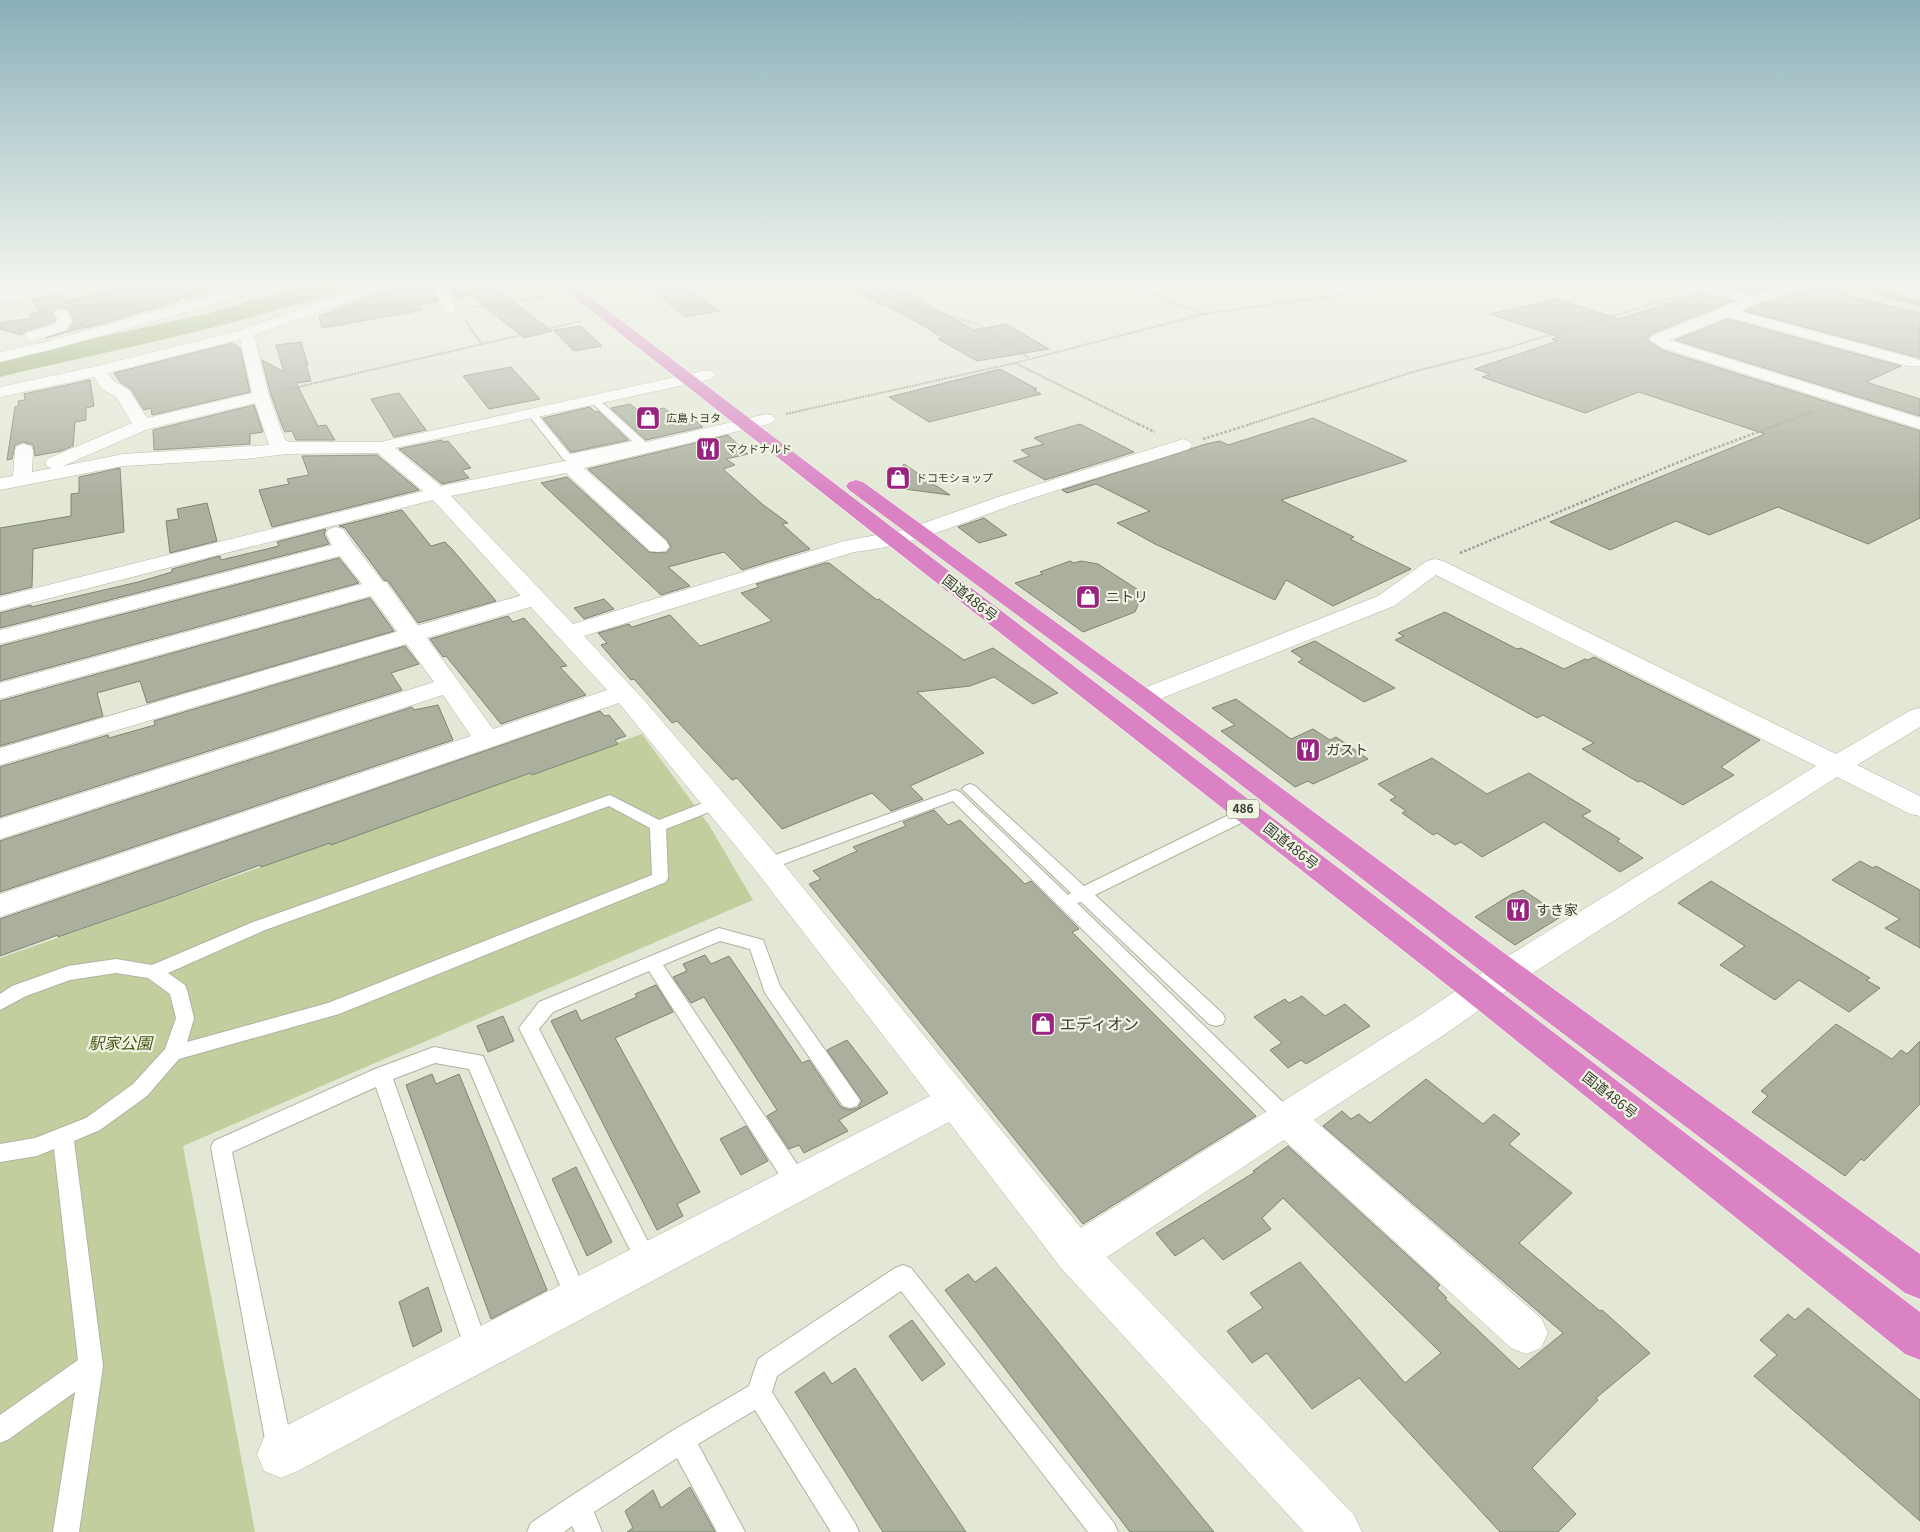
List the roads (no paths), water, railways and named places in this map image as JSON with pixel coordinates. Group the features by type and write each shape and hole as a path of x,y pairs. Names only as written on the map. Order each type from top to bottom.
{"highway":[{"name":"国道486号","path":"663,354 697,377"},
{"name":"国道486号","path":"667,354 905,535 1247,813 1478,991 1920,1340"},
{"name":"国道486号","path":"905,535 1142,697 1507,973 1920,1279"}],"street":[{"path":"0,392 98,371 162,354"},
{"path":"251,354 260,396 278,443 287,448"},
{"path":"1698,354 1920,424"},
{"path":"1883,354 1914,363"},
{"path":"98,371 108,384 123,394 142,425"},
{"path":"22,477 123,460 245,453 287,448 383,447 391,443 697,377"},
{"path":"0,484 22,477 142,425 260,396"},
{"path":"0,604 329,522 437,493 570,466 642,445 756,421"},
{"path":"569,633 852,546 870,545 905,535 1008,500 1183,445"},
{"path":"383,447 437,493 624,693 767,864 1076,1254 1325,1528"},
{"path":"22,477 24,450"},
{"path":"570,466 658,546"},
{"path":"329,522 345,548 378,587 413,634 487,739"},
{"path":"0,637 345,548"},
{"path":"1142,697 1386,601 1435,566 1920,807"},
{"path":"0,692 378,587"},
{"path":"0,758 536,598"},
{"path":"0,829 450,685"},
{"path":"0,906 624,693"},
{"path":"1076,1254 1432,1025 1478,991 1835,766 1920,716"},
{"path":"280,1454 955,1101"},
{"path":"1286,1118 1526,1333"}],"lane":[{"path":"593,399 642,445"},
{"path":"532,412 568,458 642,445"},
{"path":"970,789 1216,1019"},
{"path":"767,864 955,795 1286,1118"},
{"path":"153,972 259,926 610,800 658,826"},
{"path":"658,826 716,803"},
{"path":"1065,903 1247,813"},
{"path":"173,1053 332,1008 660,878 658,826"},
{"path":"648,1262 529,1028 546,1007 719,934 757,945 772,988 850,1100"},
{"path":"652,962 797,1184"},
{"path":"0,1002 19,991 68,973 116,966 153,972 178,990 185,1018 173,1053 140,1090 93,1124 36,1147 0,1153"},
{"path":"280,1454 221,1147 382,1075 434,1055 476,1062 577,1299"},
{"path":"382,1075 478,1351"},
{"path":"63,1136 91,1366 66,1532"},
{"path":"540,1532 681,1440 759,1394 767,1368 903,1276 1105,1532"},
{"path":"0,1430 91,1366"},
{"path":"759,1394 846,1532"},
{"path":"681,1440 732,1532"},
{"path":"577,1507 589,1532"}],"waterway":[{"path":"0,368 61,354"}],"place":[{"name":"広島トヨタ","path":"648,418"},
{"name":"マクドナルド","path":"708,449"},
{"name":"ドコモショップ","path":"898,478"},
{"name":"ニトリ","path":"1088,597"},
{"name":"ガスト","path":"1308,750"},
{"name":"すき家","path":"1518,910"},
{"name":"エディオン","path":"1043,1024"}],"park label":[{"name":"駅家公園","path":"120,1043"}]}
